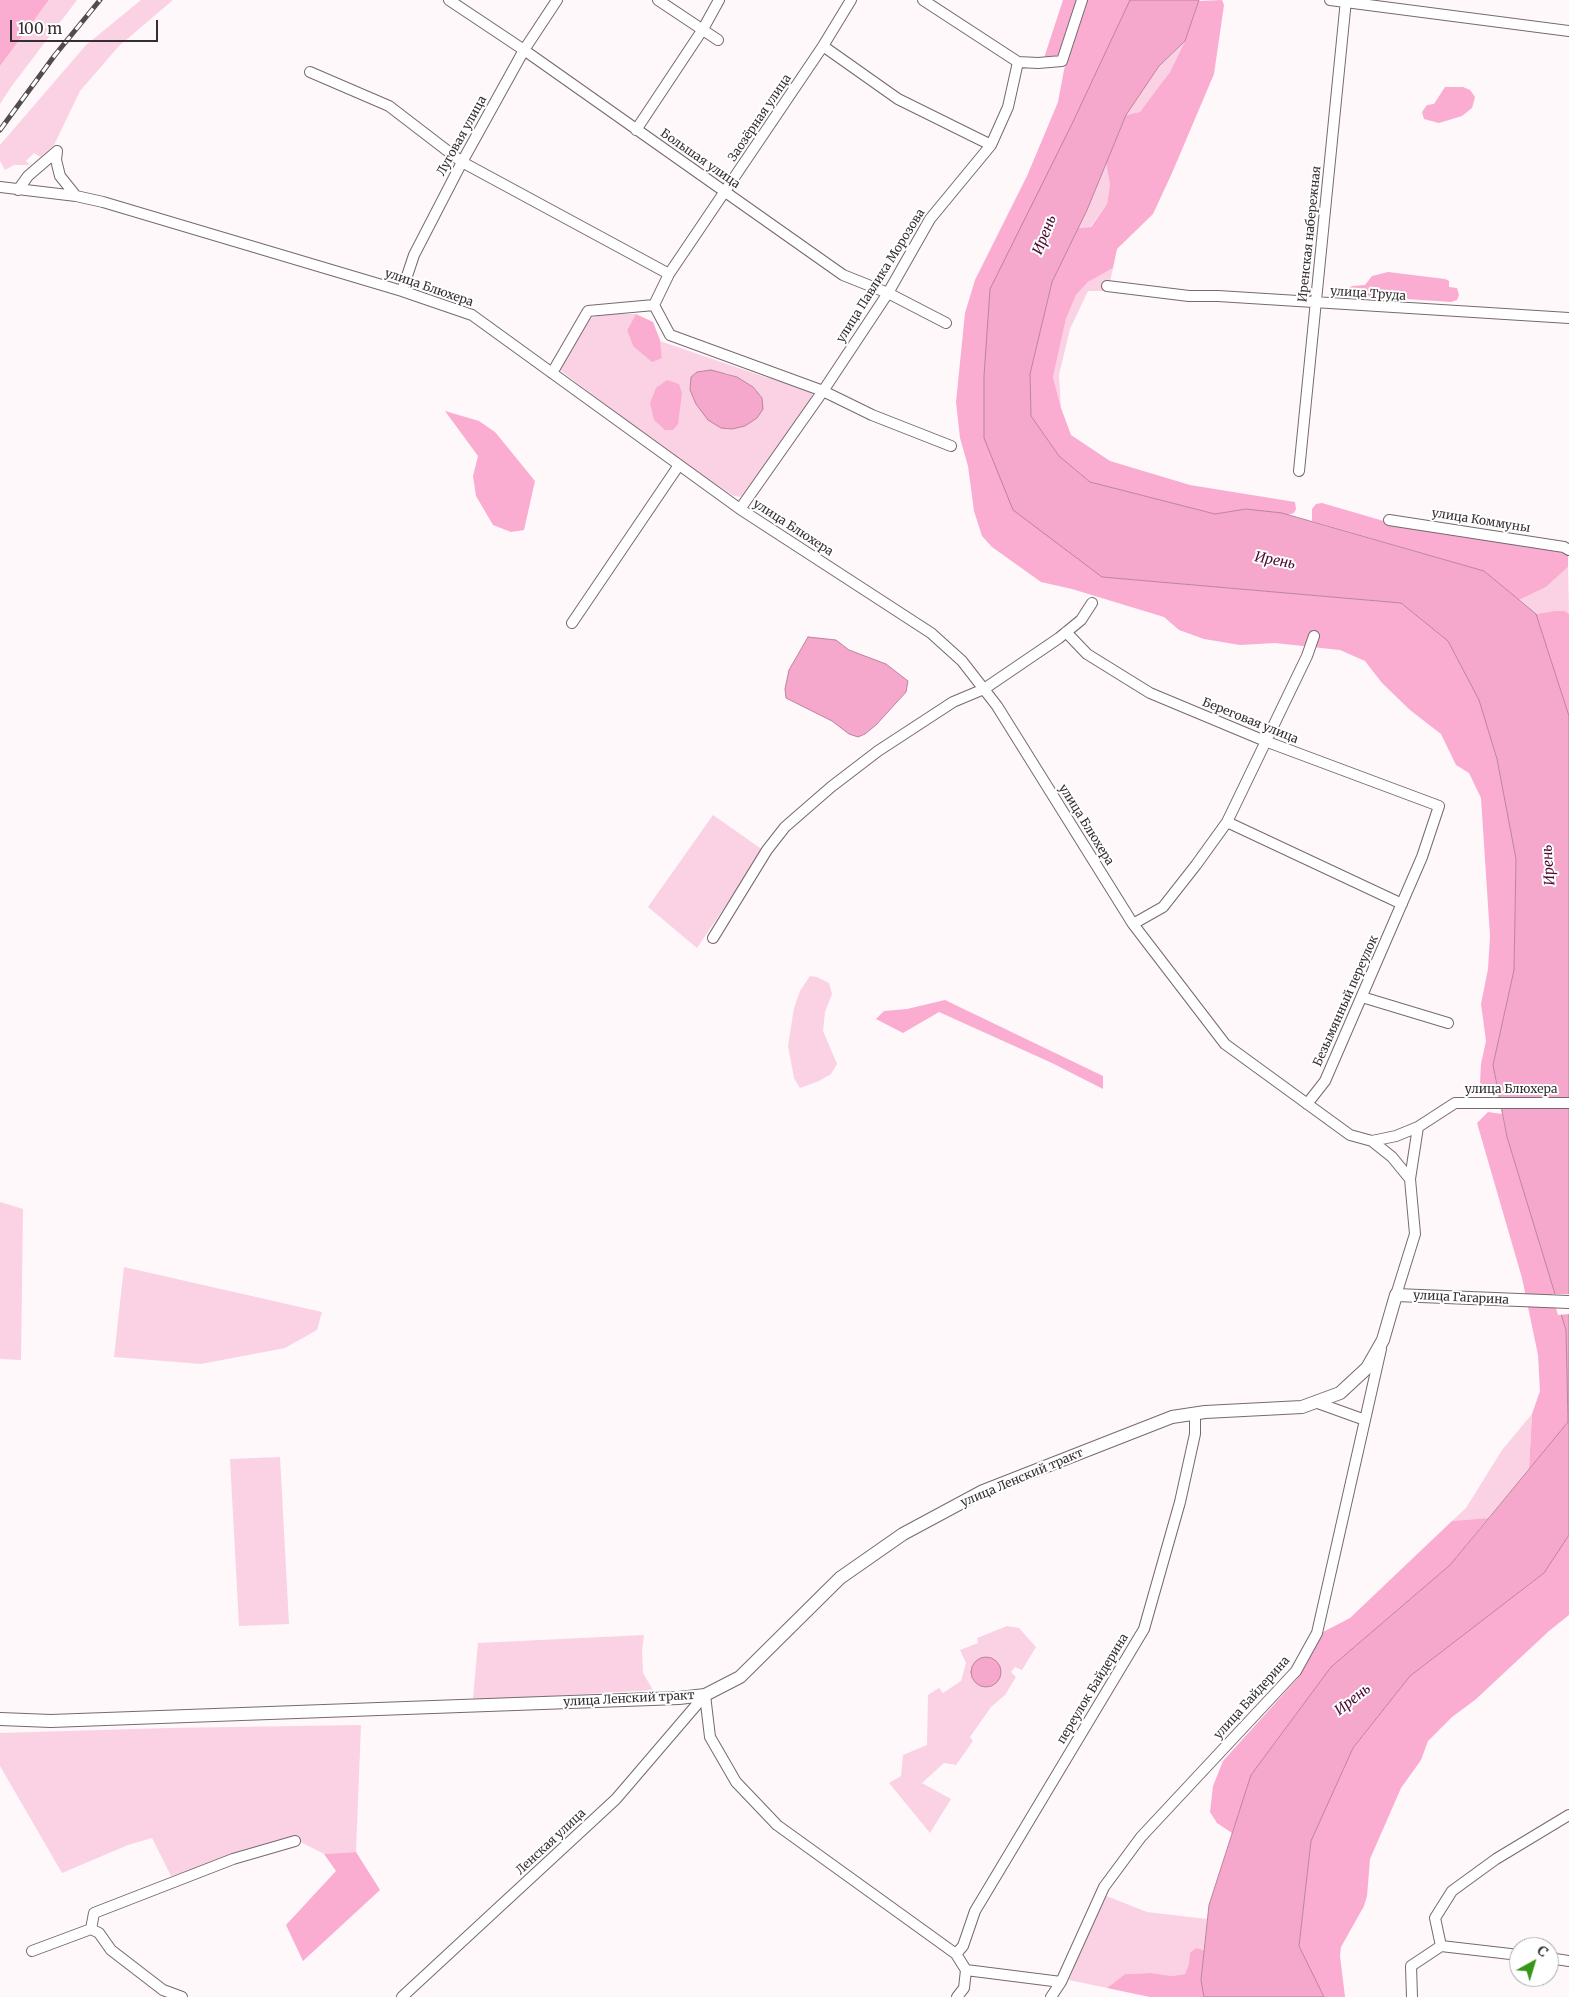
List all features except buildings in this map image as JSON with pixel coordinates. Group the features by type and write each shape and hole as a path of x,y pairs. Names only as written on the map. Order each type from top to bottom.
{"main road":[{"name":"улица Гагарина","path":"1396,1295 1569,1302"},
{"name":"улица Ленский тракт","path":"0,1719 61,1720 705,1696 740,1677 840,1578 903,1534 983,1491 1172,1417 1302,1407 1340,1393 1367,1368 1383,1340 1396,1295"}],"street":[{"name":"Большая улица","path":"449,0 524,50 843,276 888,293 946,323"},
{"name":"Луговая улица","path":"402,291 414,254 462,162 524,50 557,0"},
{"path":"658,0 718,40"},
{"path":"636,130 703,29 719,0"},
{"name":"Заозёрная улица","path":"654,306 669,274 823,46 851,0"},
{"path":"923,0 1018,62 1038,63 1062,61 1082,0"},
{"path":"1330,0 1569,31"},
{"name":"Иренская набережная","path":"1299,471 1345,1"},
{"path":"823,46 898,99 991,145"},
{"name":"улица Павлика Морозова","path":"740,509 823,391 888,293 930,219 991,145 1008,107 1018,62"},
{"path":"310,72 389,106 462,162 669,274"},
{"path":"18,190 28,176 57,151 56,160 60,176 76,196"},
{"name":"улица Блюхера","path":"0,188 76,196 103,202 402,291 472,315 740,509 930,634 962,661 997,706 1133,924 1225,1044 1350,1136 1372,1142 1392,1157 1410,1179"},
{"name":"улица Труда","path":"1107,286 1189,296 1218,296 1569,318"},
{"path":"552,373 588,311 654,306 670,335 823,391 872,415 950,446"},
{"path":"572,623 679,465"},
{"name":"улица Коммуны","path":"1389,520 1564,547 1569,550"},
{"path":"713,938 767,850 785,827 831,787 878,751 953,702 984,689 1066,632 1081,620 1092,604"},
{"name":"Береговая улица","path":"1066,632 1088,654 1150,693 1265,741 1439,806"},
{"path":"1133,924 1162,907 1227,822 1307,656 1314,636"},
{"name":"Безымянный переулок","path":"1307,1104 1325,1082 1422,857 1439,806"},
{"path":"1227,822 1402,904"},
{"path":"1362,997 1448,1023"},
{"name":"улица Блюхера","path":"1372,1142 1396,1136 1418,1127 1455,1103 1569,1103"},
{"path":"1396,1295 1415,1234 1410,1179 1418,1127"},
{"name":"улица Байдерина","path":"1051,1997 1061,1982 1104,1887 1141,1837 1296,1671 1313,1641 1317,1633 1383,1340"},
{"path":"1315,1402 1365,1420"},
{"name":"переулок Байдерина","path":"956,1954 963,1946 975,1911 1144,1629 1180,1502 1196,1434 1195,1414"},
{"path":"705,1696 710,1736 736,1782 778,1824 956,1954 966,1970 964,1988 957,1997"},
{"name":"Ленская улица","path":"402,1997 616,1799 705,1696"},
{"path":"1441,1946 1435,1918 1452,1891 1496,1858 1569,1815"},
{"path":"91,1929 94,1913 233,1859 295,1841"},
{"path":"32,1951 91,1929 99,1933 111,1950 162,1990 182,1997"},
{"path":"1412,1997 1411,1966 1441,1946 1509,1954"},
{"path":"966,1970 1061,1982"}],"shaded area":[{"path":"0,0 49,0 0,66"},
{"path":"49,0 77,0 0,104 0,66"},
{"path":"141,0 173,0 119,46 80,91 54,145 40,157 34,153 26,161 30,165 14,165 5,170 0,161 0,145 86,45"},
{"path":"1063,0 1080,0 1063,54 1044,58"},
{"path":"1085,0 1130,0 1071,126 984,376 1102,577 1401,603 1448,641 1479,700 1497,759 1516,859 1514,970 1493,1065 1497,1088 1480,1083 1481,1064 1486,1041 1481,1004 1488,969 1490,936 1481,798 1469,773 1456,765 1441,734 1410,710 1382,683 1365,661 1340,650 1275,643 1240,645 1204,639 1179,630 1164,617 1072,589 1041,582 992,547 982,536 974,511 968,466 960,438 956,402 965,313 975,280 1027,176 1058,102 1064,70"},
{"path":"1222,0 1224,5 1214,74 1172,173 1153,214 1117,249 1113,268 1088,282 1076,295 1066,319 1053,377 1061,408 1071,435 1110,461 1190,485 1295,502 1296,509 1294,513 1287,515 1246,509 1215,514 1090,482 1059,456 1031,416 1030,374 1052,282 1078,228 1091,227 1107,204 1110,185 1106,163 1126,115 1140,112 1170,72 1185,41 1199,1"},
{"path":"1185,41 1170,72 1150,100 1140,112 1126,115 1159,66"},
{"path":"1445,87 1463,87 1470,90 1475,97 1472,108 1462,116 1439,123 1424,119 1422,112 1427,105 1434,104"},
{"path":"1106,163 1110,185 1107,204 1090,227 1078,228"},
{"path":"1113,268 1110,282 1104,283 1103,291 1088,291 1070,329 1059,375 1061,408 1053,377 1066,319 1076,295 1088,282"},
{"path":"1388,272 1445,279 1449,281 1449,287 1457,288 1459,295 1457,300 1451,302 1347,295 1347,289 1352,286 1365,285 1372,276"},
{"path":"603,314 636,314 627,330 633,346 662,358 660,341 762,376 807,389 813,395 743,497 734,496 685,465 560,370 588,319","holes":["697,372 727,373 753,387 762,398 696,403 690,390 691,377"]},
{"path":"636,314 653,322 660,340 662,358 652,362 633,346 627,330"},
{"path":"667,380 679,384 682,393 678,424 673,430 665,430 654,420 650,403 656,388"},
{"path":"445,411 479,421 495,432 535,481 524,530 511,532 493,525 476,496 473,476 478,456"},
{"path":"1322,503 1387,522 1552,549 1568,555 1568,567 1546,587 1519,600 1484,571 1312,521 1312,509 1316,504"},
{"path":"1568,567 1569,614 1565,611 1554,611 1536,614 1519,600 1546,587"},
{"path":"1565,611 1569,614 1569,716 1536,614"},
{"path":"713,815 763,850 697,948 648,907"},
{"path":"810,976 829,983 832,994 825,1012 823,1031 837,1064 831,1074 800,1088 794,1078 788,1046 794,1008 800,991"},
{"path":"945,1000 1103,1076 1103,1089 1052,1063 939,1012 903,1033 876,1019 884,1011 907,1009"},
{"path":"1488,1112 1502,1114 1507,1137 1566,1330 1568,1422 1529,1469 1532,1414 1540,1391 1538,1355 1522,1278 1477,1123"},
{"path":"0,1202 23,1209 21,1360 0,1359"},
{"path":"124,1267 322,1312 317,1330 285,1348 201,1364 114,1357"},
{"path":"1532,1414 1529,1469 1488,1518 1452,1521 1466,1508 1502,1450"},
{"path":"280,1457 289,1624 239,1626 230,1459"},
{"path":"1488,1518 1450,1565 1331,1667 1251,1775 1232,1833 1217,1823 1210,1812 1213,1786 1223,1761 1297,1679 1323,1632 1350,1618 1452,1521"},
{"path":"1569,1535 1569,1615 1549,1631 1475,1700 1452,1717 1428,1741 1421,1760 1401,1788 1370,1859 1367,1896 1364,1906 1341,1947 1340,1956 1345,1997 1324,1997 1299,1946 1311,1841 1353,1748 1410,1676 1544,1573"},
{"path":"1007,1626 1019,1628 1036,1647 1022,1670 1015,1667 1011,1672 1016,1677 1005,1695 991,1707 970,1737 973,1741 956,1765 944,1763 922,1783 951,1799 930,1833 889,1783 901,1776 903,1755 927,1745 928,1695 939,1688 943,1693 961,1681 966,1663 960,1650 978,1643 977,1638"},
{"path":"644,1635 642,1650 643,1673 653,1690 483,1700 473,1698 478,1643"},
{"path":"361,1725 356,1852 324,1854 293,1838 171,1876 152,1838 128,1845 62,1873 0,1766 0,1733"},
{"path":"356,1852 380,1890 303,1961 286,1925 336,1871 324,1854"},
{"path":"1104,1895 1147,1912 1207,1919 1204,1950 1196,1948 1185,1974 1172,1976 1151,1973 1125,1974 1107,1988 1069,1980"},
{"path":"1196,1948 1204,1950 1201,1980 1204,1997 1150,1997 1107,1988 1125,1974 1151,1973 1172,1976 1185,1974 1189,1964 1190,1953"}],"water":[{"name":"Ирень","path":"1130,0 1199,0 1185,41 1159,66 1126,115 1087,210 1052,282 1030,374 1031,416 1059,456 1090,482 1215,514 1246,509 1282,513 1484,571 1536,614 1569,716 1569,1535 1544,1573 1410,1676 1353,1748 1311,1841 1299,1946 1324,1997 1204,1997 1201,1980 1209,1905 1251,1775 1331,1667 1450,1565 1568,1422 1566,1330 1507,1137 1493,1065 1514,970 1516,859 1497,759 1479,700 1448,641 1401,603 1102,577 1013,510 984,438 984,376 990,289 1071,126"},
{"path":"711,370 737,377 753,387 762,398 763,409 757,418 745,426 732,429 721,428 708,420 696,404 690,390 691,377 697,372"},
{"path":"808,637 836,640 849,650 886,664 908,681 906,692 876,725 865,734 858,737 849,734 832,721 786,698 785,689 789,670"},
{"path":"986,1657 996,1662 1001,1672 996,1682 986,1687 976,1682 971,1672 976,1662"}],"pier":[{"path":"1552,1294 1569,1294 1569,1314 1558,1315"}],"railway":[{"path":"0,130 55,55 100,0"}]}
